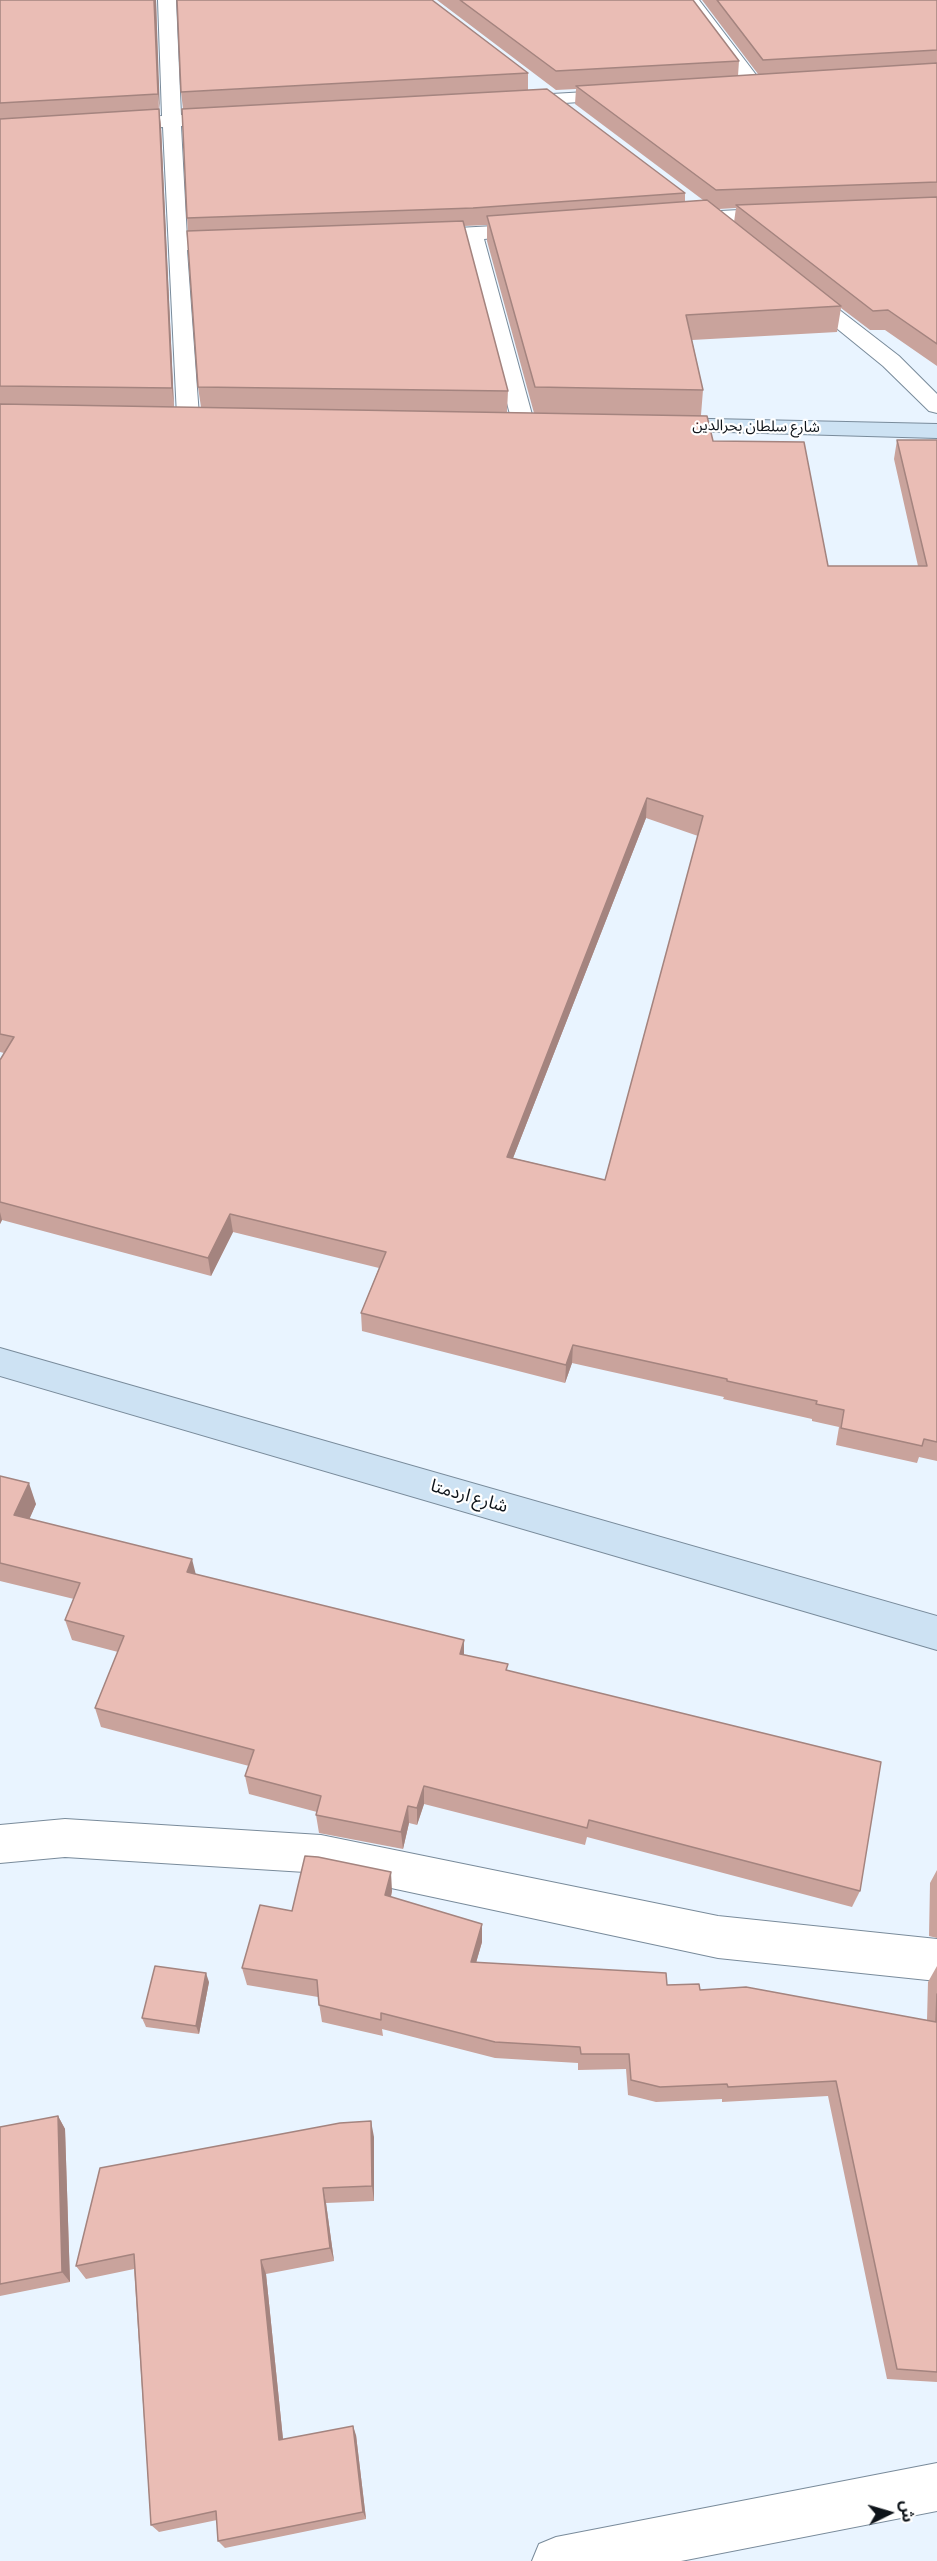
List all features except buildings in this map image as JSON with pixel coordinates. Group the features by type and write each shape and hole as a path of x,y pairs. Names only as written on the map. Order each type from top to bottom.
{"main road":[{"path":"164,416 212,417"},
{"path":"499,422 547,422"},
{"name":"شارع سلطان بحرالدين","path":"641,424 937,431"},
{"name":"شارع اردمتا","path":"0,1362 937,1633"}],"street":[{"path":"167,0 177,244 188,416"},
{"path":"690,0 755,86"},
{"path":"523,78 569,113"},
{"path":"732,88 800,83"},
{"path":"504,102 641,94"},
{"path":"92,125 244,117"},
{"path":"681,196 736,239"},
{"path":"662,220 800,213"},
{"path":"402,236 556,228"},
{"path":"473,234 523,422"},
{"path":"177,244 248,242"},
{"path":"791,282 891,361 937,406"},
{"path":"0,1844 65,1838 321,1854 718,1938 937,1960"},
{"path":"556,2561 937,2487"}]}
